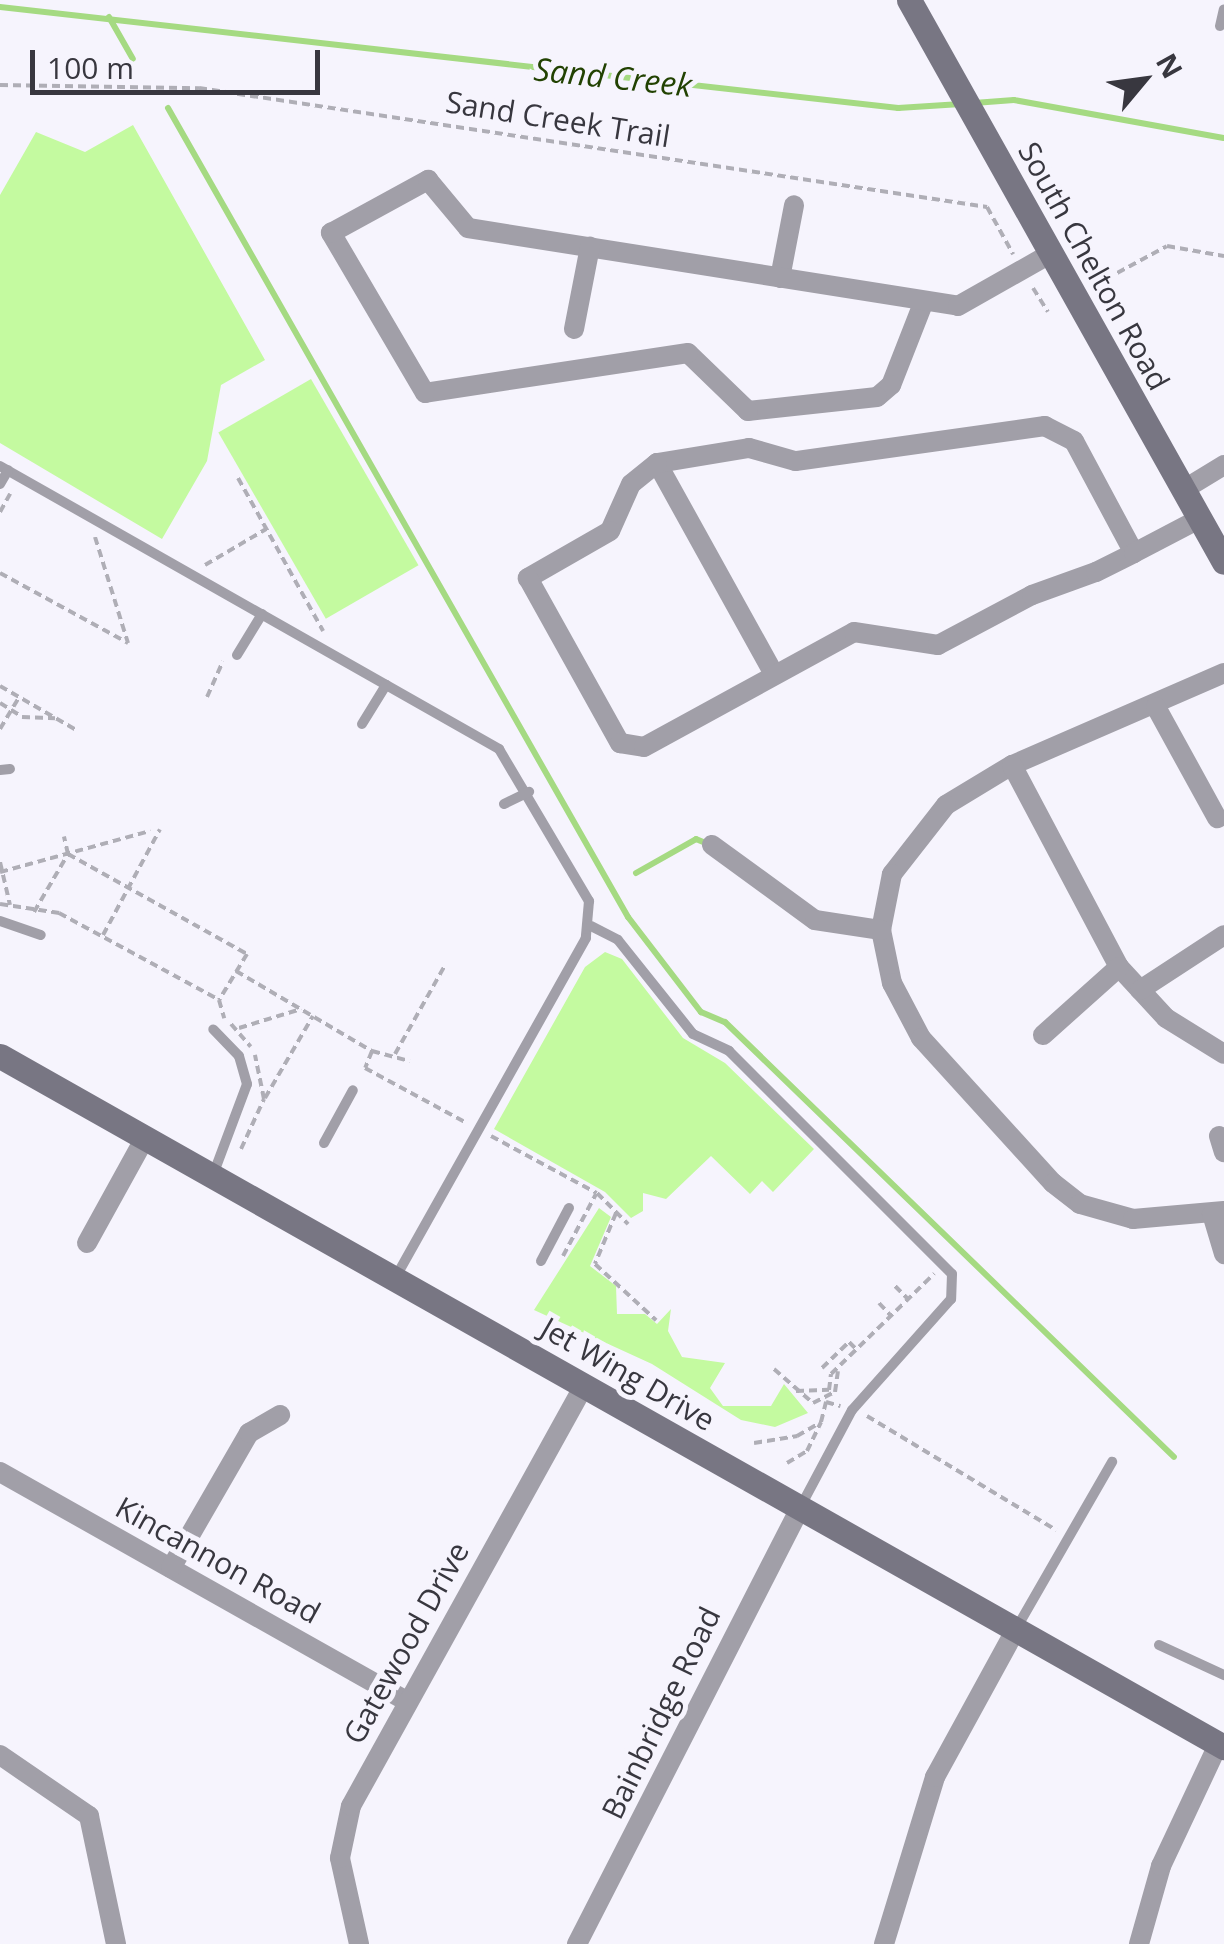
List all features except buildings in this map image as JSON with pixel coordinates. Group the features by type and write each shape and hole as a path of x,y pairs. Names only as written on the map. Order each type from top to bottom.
{"main road":[{"name":"South Chelton Road","path":"912,6 1224,562"},
{"name":"Jet Wing Drive","path":"0,1056 1222,1743"}],"street":[{"path":"924,300 890,385 876,397 759,414 739,408 688,353 425,392 331,233 428,180 468,228 924,300 958,306 1050,254"},
{"path":"780,278 794,206"},
{"path":"574,330 590,248"},
{"path":"1134,554 1074,441 1056,427 794,461 748,448 657,463 631,484 610,531 528,578 620,743 644,747 854,632 938,645 1134,554 1199,518"},
{"path":"657,463 774,674"},
{"path":"1183,490 1224,466"},
{"path":"1224,673 1156,707 1012,765 925,825 892,874 881,930 892,983 921,1038 1053,1182 1080,1204 1133,1220 1218,1212 1224,1254"},
{"path":"1156,707 1218,818"},
{"path":"1012,765 1119,967 1140,990 1224,1054"},
{"path":"712,845 815,920 881,930"},
{"path":"1140,990 1224,935"},
{"path":"1042,1035 1119,967"},
{"path":"87,1243 146,1138"},
{"name":"Gatewood Drive","path":"359,1944 342,1886 344,1832 408,1701 584,1386"},
{"path":"171,1568 249,1433 280,1415"},
{"name":"Kincannon Road","path":"0,1472 408,1701"},
{"name":"Bainbridge Road","path":"577,1944 800,1509"},
{"path":"884,1944 934,1777 1016,1629"},
{"path":"1139,1944 1161,1866 1222,1743"},
{"path":"0,1755 89,1816 116,1944"}],"lane":[{"path":"1220,26 1224,9"},
{"path":"0,484 4,468 500,749 529,792 590,901 590,926 474,1126 394,1279"},
{"path":"238,655 262,614"},
{"path":"362,724 386,685"},
{"path":"504,804 529,792"},
{"path":"0,921 42,935"},
{"path":"590,926 618,940 693,1034 729,1051 944,1264 951,1299 852,1410 800,1509"},
{"path":"212,1176 247,1084 233,1045 214,1030"},
{"path":"324,1144 353,1090"},
{"path":"541,1261 569,1208"},
{"path":"1016,1629 1112,1462"},
{"path":"1160,1645 1224,1675"}],"path":[{"name":"Sand Creek Trail","path":"0,85 198,88 987,206 1048,312"},
{"path":"1106,279 1167,246 1224,256"},
{"path":"238,478 327,638 321,648"},
{"path":"0,573 128,643 89,517"},
{"path":"196,577 266,529"},
{"path":"0,686 78,731"},
{"path":"0,728 18,697"},
{"path":"0,703 55,718"},
{"path":"102,937 160,829"},
{"path":"1,871 150,831"},
{"path":"34,912 68,854 64,836"},
{"path":"68,854 246,954 218,1000"},
{"path":"0,862 10,905"},
{"path":"0,904 59,914 218,1000 258,1060 264,1099"},
{"path":"394,1054 444,967"},
{"path":"236,971 372,1051 410,1061"},
{"path":"238,1029 301,1009"},
{"path":"241,1149 264,1099 313,1016"},
{"path":"372,1051 364,1068 597,1193 628,1224"},
{"path":"474,1126 478,1108"},
{"path":"562,1256 597,1193"},
{"path":"616,1213 595,1264 656,1320"},
{"path":"796,1391 823,1394 838,1371 944,1264"},
{"path":"925,1282 939,1295"},
{"path":"896,1286 908,1299"},
{"path":"878,1303 891,1316"},
{"path":"822,1368 848,1342 858,1351"},
{"path":"774,1369 796,1391 852,1410 1069,1537"},
{"path":"787,1462 808,1451 838,1371"},
{"path":"754,1443 821,1422"}],"green space":[{"path":"133,125 265,360 221,385 207,461 162,539 0,443 0,195 36,132 85,152"},
{"path":"311,379 419,565 326,619 218,432"},
{"path":"605,952 622,959 683,1038 725,1063 814,1149 773,1192 762,1181 750,1194 711,1156 666,1199 643,1193 643,1211 631,1218 605,1192 494,1129 585,967"},
{"path":"599,1208 611,1217 590,1266 616,1286 617,1314 645,1314 657,1324 671,1309 668,1331 682,1357 725,1363 710,1388 723,1406 771,1406 784,1384 808,1413 775,1427 741,1420 652,1364 534,1310"}],"waterway":[{"name":"Sand Creek","path":"0,7 898,108 961,104"},
{"path":"109,17 133,59"},
{"name":"Sand Creek","path":"974,103 1014,100 1224,138"},
{"path":"168,108 628,917 701,1012 725,1022 1174,1457"},
{"path":"636,873 696,839 710,845"}]}
